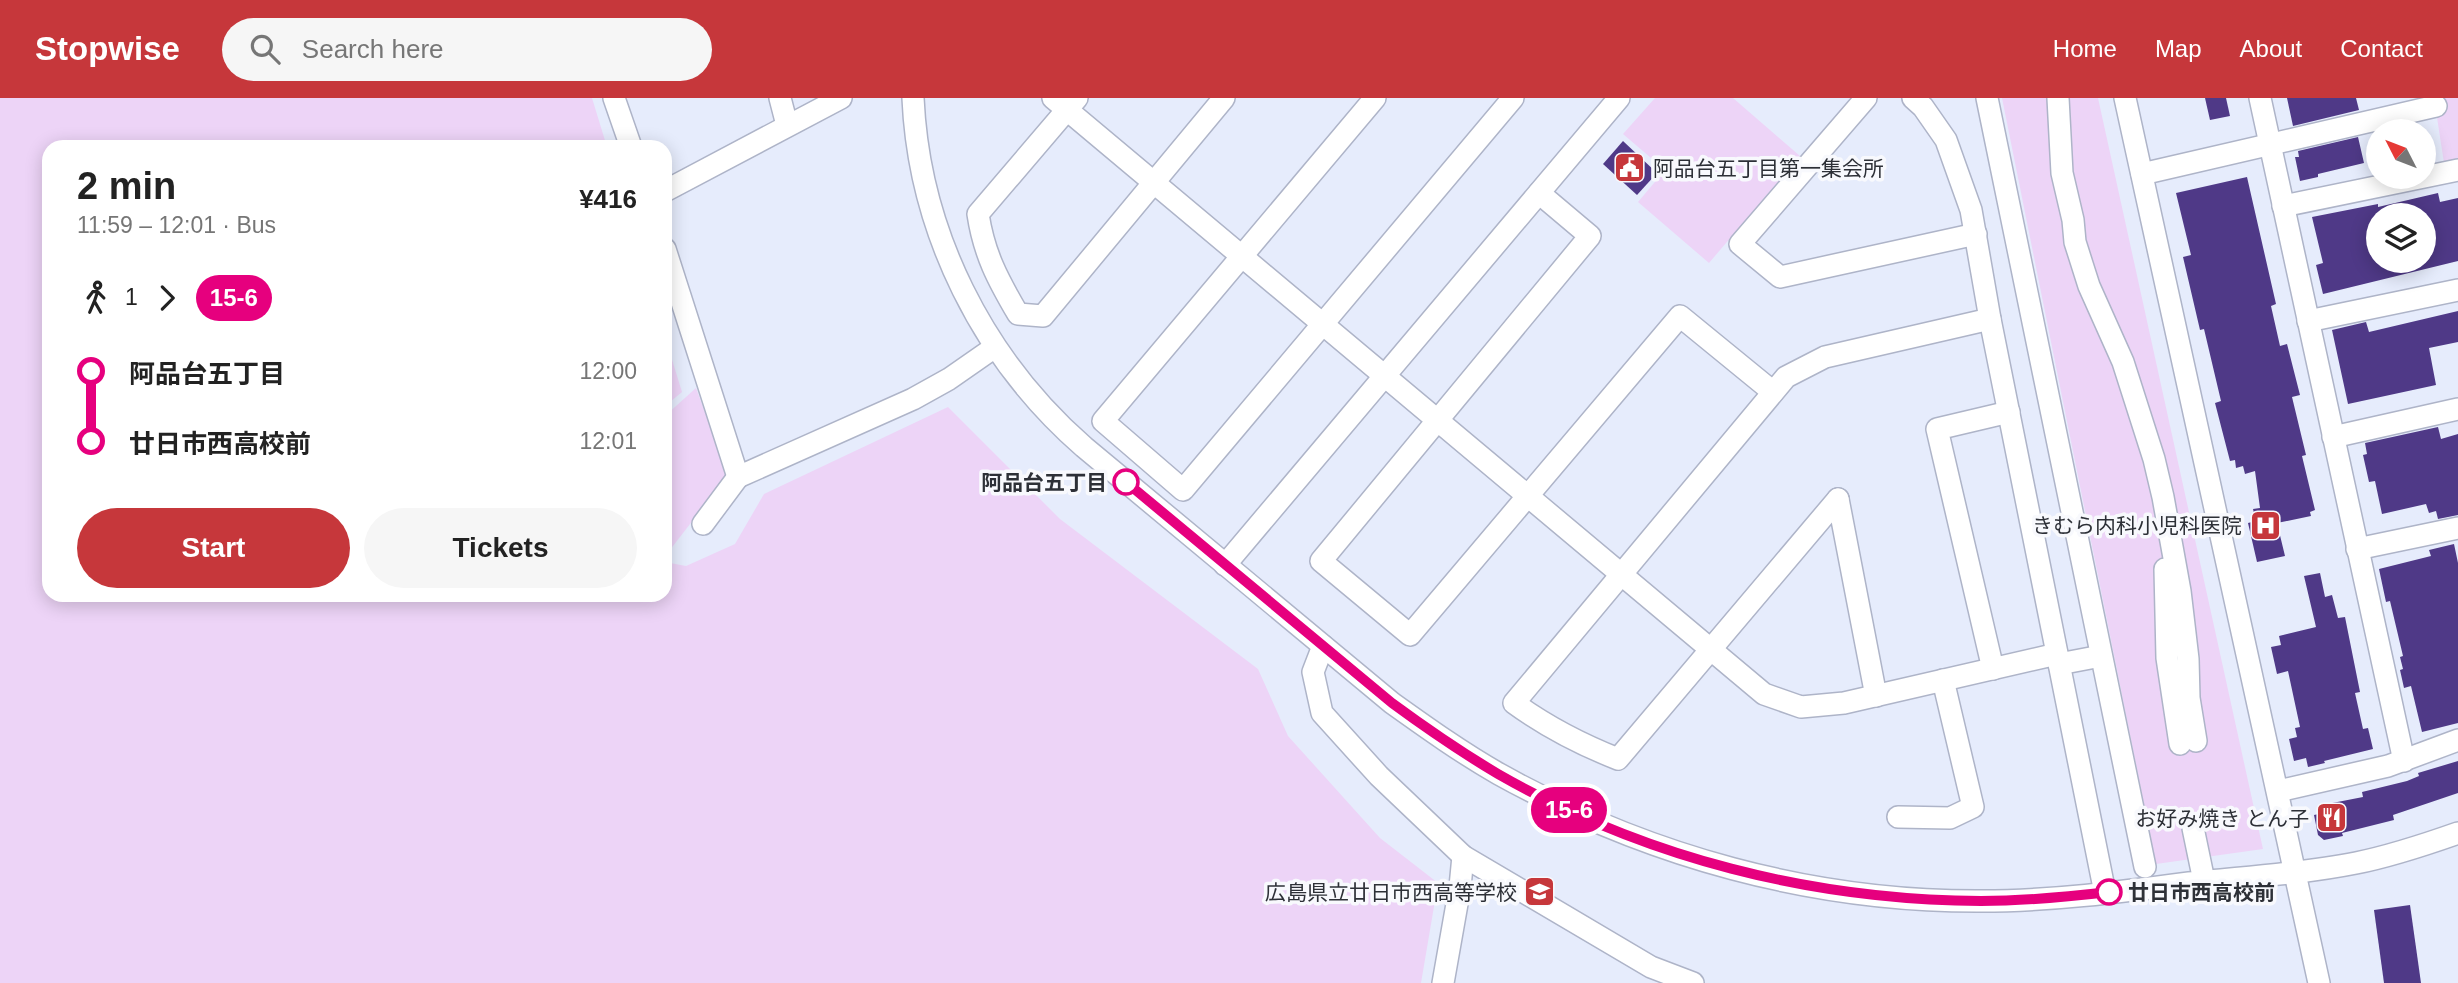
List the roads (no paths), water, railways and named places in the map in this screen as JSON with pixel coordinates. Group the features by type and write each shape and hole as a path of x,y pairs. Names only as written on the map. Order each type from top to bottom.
{"street":[{"path":"780,98 788,125"},
{"path":"672,187 841,98"},
{"path":"913,98 916,139 933,214 961,285 995,347 1027,390 1064,429 1392,703 1443,740 1497,773 1599,824 1670,851 1793,883 1868,895 1982,901 2046,899 2295,871 2357,862 2408,850 2458,833"},
{"path":"1224,98 1154,182 1043,316 1018,314 996,277 982,240 978,214 1066,102 1154,182 1764,694 1801,707 1844,703 1993,669 2058,659 2101,656"},
{"path":"1375,98 1103,421 1183,490 1513,98"},
{"path":"1225,565 1619,98"},
{"path":"1866,98 1740,244 1780,277 1976,234"},
{"path":"1913,98 1923,107 1946,140 1971,210 1990,319 2105,893"},
{"path":"1987,98 2145,867"},
{"path":"2051,98 2059,123"},
{"path":"2058,98 2062,173 2076,242 2089,286 2123,362 2154,459 2163,497 2180,591 2188,659 2188,743"},
{"path":"2125,98 2319,983"},
{"path":"2259,98 2404,761"},
{"path":"617,99 629,140"},
{"path":"2141,174 2436,106"},
{"path":"2283,206 2458,170"},
{"path":"1539,193 1590,236 1321,561 1410,635 1680,316 1773,392"},
{"path":"672,271 738,477"},
{"path":"2308,321 2458,290"},
{"path":"1876,695 1838,499 1618,759 1577,743 1514,703 1786,377 1825,357 1990,319"},
{"path":"703,524 738,477 913,399 949,379 995,347"},
{"path":"2333,437 2458,409"},
{"path":"1993,669 1937,429 2009,412"},
{"path":"2357,549 2458,528"},
{"path":"1322,646 1313,672 1322,713 1380,776 1463,856 1651,968 1693,983"},
{"path":"1899,817 1950,818 1973,807 1943,680"},
{"path":"2278,790 2366,772 2458,740"},
{"path":"2193,828 2204,881"},
{"path":"1443,983 1463,856"}],"place":[{"name":"阿品台五丁目第一集会所","path":"1630,168"},
{"name":"阿品台五丁目","path":"1126,482"},
{"name":"きむら内科小児科医院","path":"2265,525"},
{"name":"お好み焼き とん子","path":"2332,818"},
{"name":"広島県立廿日市西高等学校","path":"1540,892"},
{"name":"廿日市西高校前","path":"2109,892"}]}
